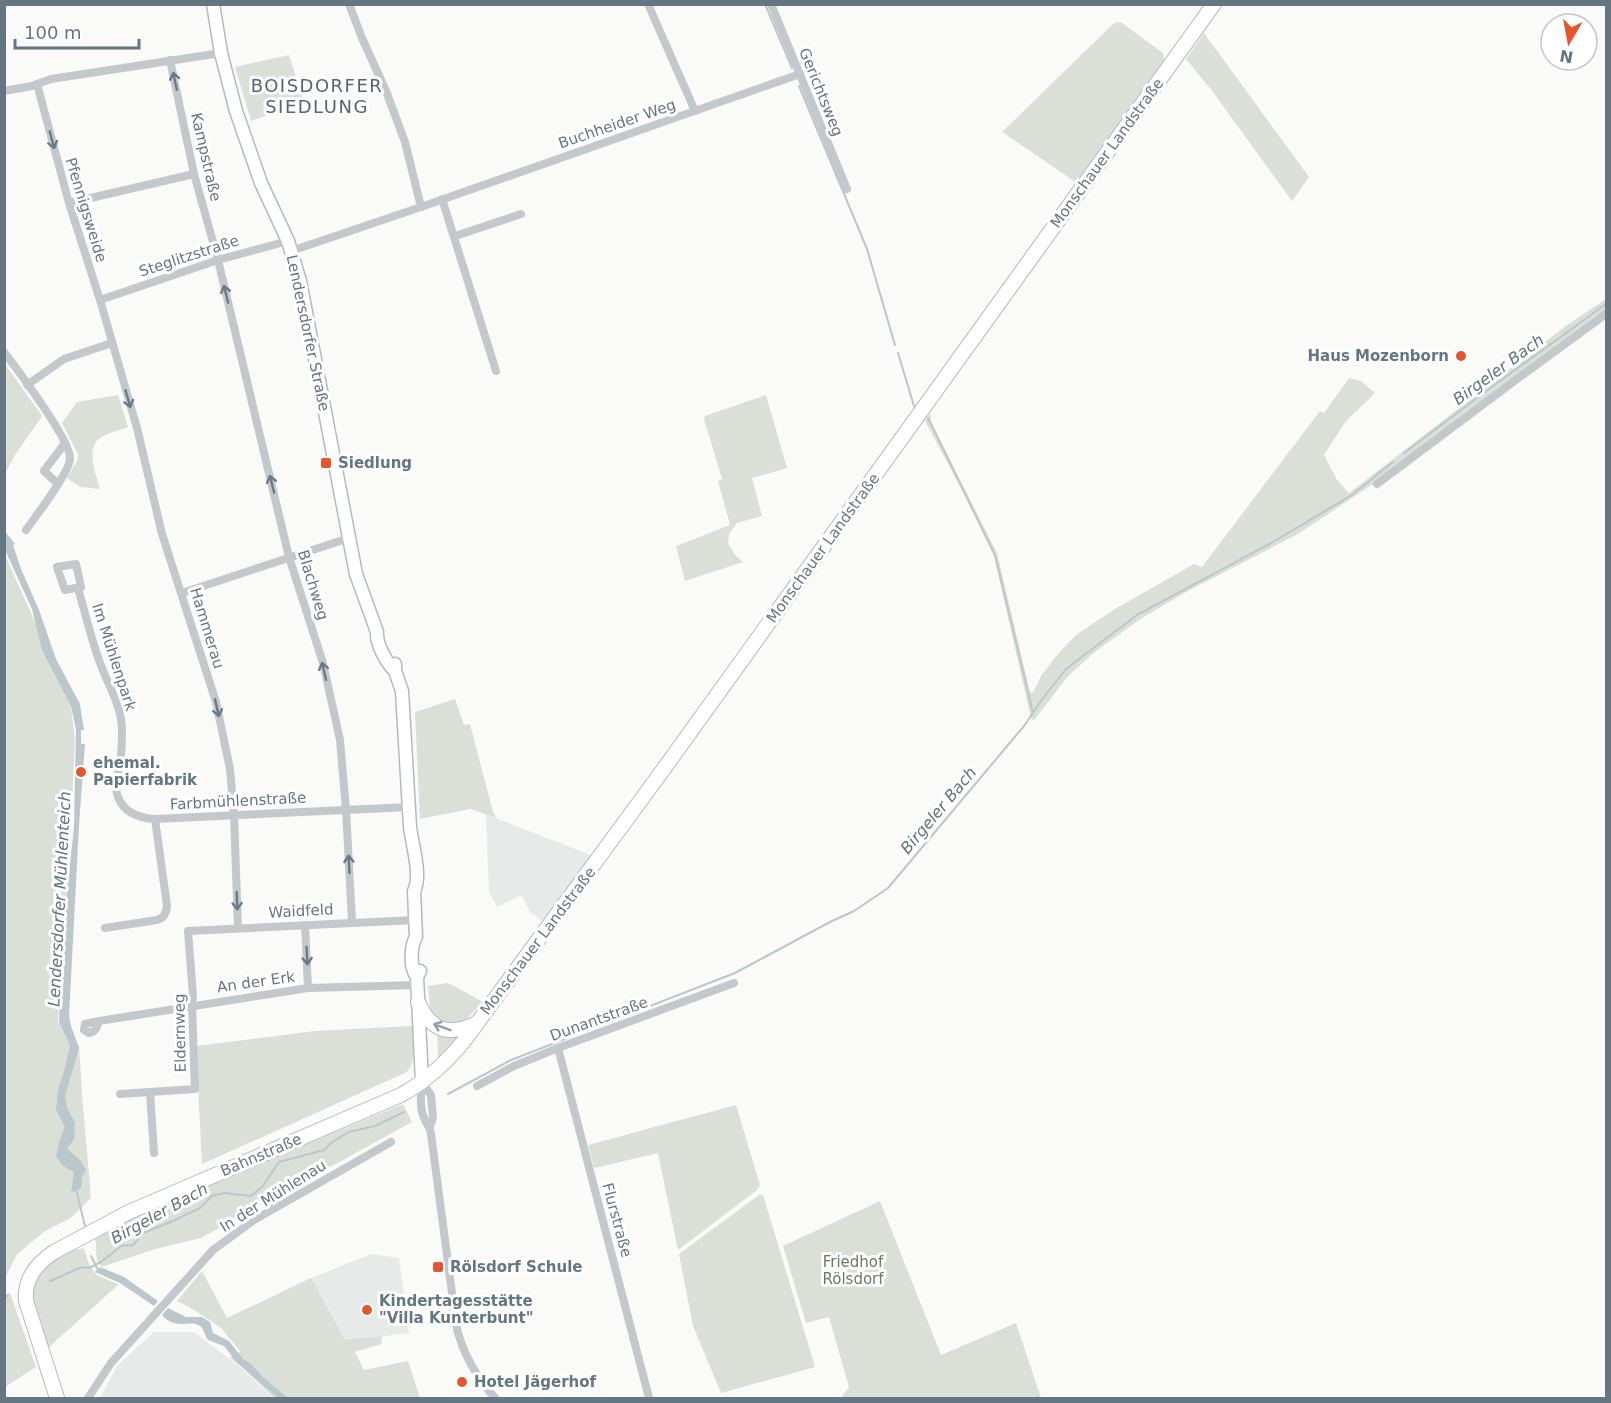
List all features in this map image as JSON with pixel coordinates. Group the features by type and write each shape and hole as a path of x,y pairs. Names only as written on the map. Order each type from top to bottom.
{"main road":[{"name":"Monschauer Landstraße","path":"422,1083 447,1061 580,885 1214,4"},
{"path":"418,1002 428,1020 442,1029 457,1030 477,1023"},
{"name":"Bahnstraße","path":"57,1398 26,1301 28,1281 33,1270 43,1259 129,1212 401,1095 422,1083"}],"street":[{"name":"Lendersdorfer Straße","path":"213,4 221,53 236,111 261,183 289,246 300,281 356,574 377,632 376,638 390,666 395,671 402,691 411,836 414,841 416,867 414,891 416,937 419,941 420,972 417,981 422,1083"},
{"path":"350,4 405,141 421,207"},
{"path":"648,4 695,111"},
{"name":"Gerichtsweg","path":"771,4 847,189"},
{"path":"4,92 51,79 221,53"},
{"name":"Kampstraße","path":"170,60 194,174 218,260"},
{"name":"Buchheider Weg","path":"289,246 421,207 800,74"},
{"name":"Pfennigsweide","path":"37,84 69,203 112,343"},
{"path":"69,203 194,174"},
{"path":"442,199 496,370"},
{"path":"455,236 521,214"},
{"name":"Steglitzstraße","path":"99,300 218,260 289,246"},
{"name":"Blachweg","path":"218,260 290,557 323,663 340,740 352,922"},
{"path":"1377,484 1606,314"},
{"path":"27,385 64,359 112,343"},
{"name":"Hammerau","path":"112,343 137,428 162,534 216,702 230,769 238,928"},
{"path":"4,352 56,425 70,454 70,460 58,484 26,530"},
{"path":"58,484 44,471 65,443"},
{"path":"182,593 349,538"},
{"name":"Im Mühlenpark","path":"78,588 93,642 118,705 121,720 121,757 116,787 117,795 127,811 155,819"},
{"name":"Farbmühlenstraße","path":"105,927 157,920 165,914 167,906 155,819 410,807"},
{"name":"Waidfeld","path":"188,931 415,920"},
{"path":"305,925 308,988"},
{"name":"Eldernweg","path":"120,1094 195,1089 192,1005 194,996 188,931"},
{"name":"An der Erk","path":"99,1021 308,988 417,981"},
{"name":"Dunantstraße","path":"477,1086 514,1066 558,1048 734,983"},
{"name":"Flurstraße","path":"558,1048 649,1398"},
{"path":"422,1083 431,1095 433,1118 430,1126 459,1336 474,1370 483,1385 495,1398"},
{"path":"150,1092 154,1153"},
{"name":"In der Mühlenau","path":"88,1398 111,1362 213,1250 268,1212 392,1142"}],"shaded area":[{"path":"4,530 15,544 13,545 21,569 39,610 56,659 80,704 84,730 81,730 81,744 85,744 69,1016 79,1048 65,1096 67,1108 75,1123 74,1139 67,1149 81,1161 86,1170 82,1177 81,1188 71,1193 74,1172 63,1166 56,1156 65,1127 56,1110 58,1090 70,1045 59,1022 62,940 74,827 76,730 71,706 42,650 32,609 5,550"},
{"path":"486,814 593,856 544,922 530,912 522,895 497,907 489,892"},
{"name":"Kindertagesstätte \"Villa Kunterbunt\"","path":"371,1254 399,1258 409,1333 345,1341 311,1278"},
{"path":"100,1267 124,1277 158,1301 154,1306 120,1283 95,1272"},
{"path":"168,1308 186,1317 202,1317 210,1322 213,1333 229,1341 243,1359 288,1398 278,1398 237,1363 224,1346 208,1340 200,1326 177,1324 167,1320 162,1315"},
{"path":"154,1332 194,1332 239,1366 273,1398 100,1398 117,1366"}],"green space":[{"path":"1117,22 1122,23 1163,53 1165,64 1077,183 1002,132"},
{"path":"1204,33 1309,177 1292,201 1213,92 1186,59"},
{"path":"289,55 304,102 251,121 235,67"},
{"path":"1606,299 1606,310 1376,482 1298,534 1186,592 1139,620 1096,651 1068,676 1033,721 994,556 925,421 930,413 931,422 997,553 1030,692 1033,693 1041,676 1076,635 1115,609 1194,564 1202,567 1320,411 1324,413 1349,378 1361,381 1375,393 1346,421 1324,455 1337,480 1349,493 1567,325"},
{"path":"5,364 42,416 5,474"},
{"path":"118,395 128,427 100,438 93,448 94,469 100,489 80,487 67,478 78,459 78,454 62,423 77,402"},
{"path":"766,395 787,468 752,478 762,516 737,523 729,534 728,543 735,555 743,562 685,581 676,546 730,525 718,481 722,479 705,416"},
{"path":"4,553 70,700 75,740 71,823 63,825 68,879 61,940 58,1022 79,1045 91,1198 71,1218 45,1231 17,1254 5,1278"},
{"path":"455,699 464,725 470,724 493,812 497,818 470,809 420,819 415,712"},
{"path":"448,983 483,1002 460,1022 440,1023 430,1010 428,986"},
{"path":"412,1026 413,1058 412,1064 405,1073 202,1164 196,1046 315,1031"},
{"path":"437,1031 463,1032 438,1058"},
{"path":"403,1104 412,1122 201,1238 155,1249 102,1267 99,1264 95,1238 131,1218"},
{"path":"736,1105 760,1185 757,1190 678,1250 658,1153 594,1168 588,1145"},
{"path":"759,1195 763,1195 815,1367 721,1393 693,1326 679,1254"},
{"name":"Friedhof Rölsdorf","path":"880,1201 941,1355 1016,1323 1041,1398 841,1398 849,1387 829,1317 806,1323 783,1246"},
{"path":"84,1248 89,1264 95,1273 119,1284 48,1348 33,1304 34,1287 43,1270 54,1260"},
{"path":"202,1271 227,1318 311,1278 345,1340 382,1336 381,1344 355,1352 364,1370 408,1361 420,1398 274,1398 230,1358 240,1351 221,1328 177,1301"},
{"path":"10,1293 36,1367 5,1387 5,1294"}],"waterway":[{"path":"765,4 792,68"},
{"path":"799,86 867,249 895,345"},
{"name":"Birgeler Bach","path":"1404,453 1606,304"},
{"path":"898,353 914,406"},
{"path":"928,418 995,555 1033,713"},
{"name":"Birgeler Bach","path":"448,1094 511,1060 735,973 854,911 888,888 1024,726 1066,669 1137,615 1273,542 1352,495 1393,462"},
{"name":"Birgeler Bach","path":"50,1281 82,1267 89,1268 101,1262 121,1246 133,1245 143,1233 200,1208 212,1196 224,1193 251,1196 262,1187 279,1162 324,1150 332,1142 349,1132 375,1126 404,1112"},
{"name":"Lendersdorfer Mühlenteich","path":"76,1189 86,1230"},
{"name":"Birgeler Bach","path":"91,1256 98,1270"}],"place":[{"name":"Haus Mozenborn","path":"1461,356"},
{"name":"Siedlung","path":"326,463"},
{"name":"ehemal. Papierfabrik","path":"81,772"},
{"name":"Rölsdorf Schule","path":"438,1267"},
{"name":"Kindertagesstätte \"Villa Kunterbunt\"","path":"367,1310"},
{"name":"Hotel Jägerhof","path":"462,1382"}],"district":[{"name":"BOISDORFER SIEDLUNG","path":"317,96"}]}
